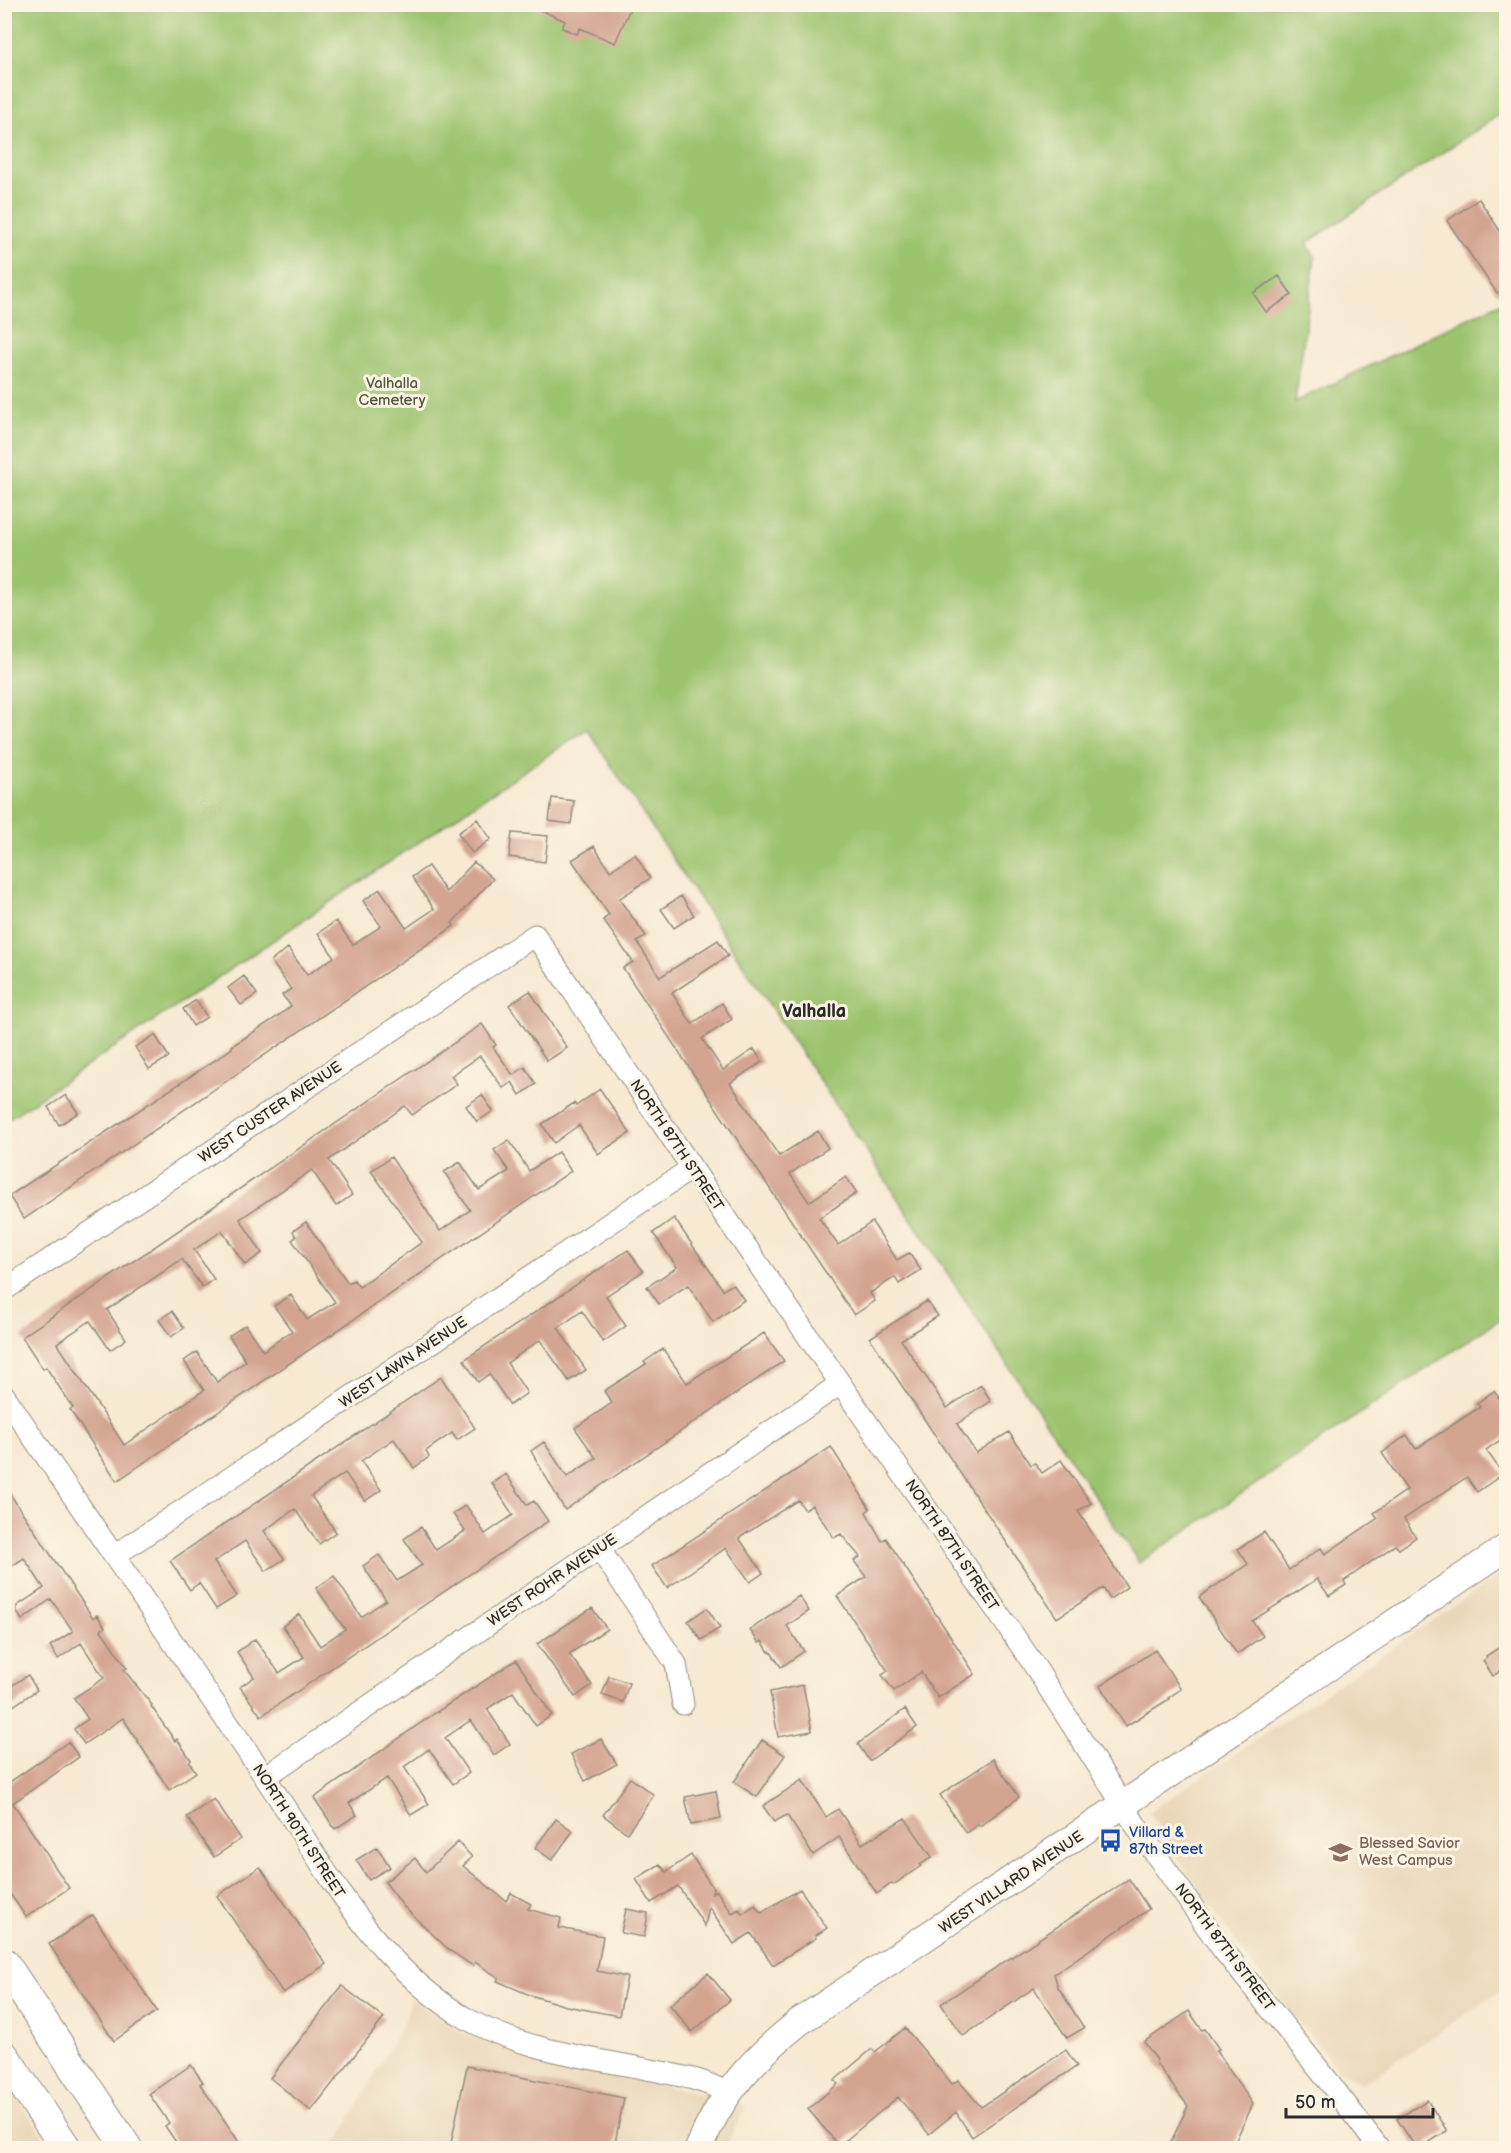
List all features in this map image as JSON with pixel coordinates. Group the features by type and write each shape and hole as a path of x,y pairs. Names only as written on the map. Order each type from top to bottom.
{"main road":[{"path":"4,1963 127,2148"},
{"path":"4,2056 66,2148"}],"street":[{"name":"NORTH 87TH STREET","path":"535,935 692,1168 1032,1662 1123,1806 1223,1950 1379,2148"},
{"name":"WEST CUSTER AVENUE","path":"4,1290 535,935"},
{"name":"WEST LAWN AVENUE","path":"114,1557 692,1168"},
{"name":"WEST ROHR AVENUE","path":"265,1776 840,1384"},
{"name":"NORTH 90TH STREET","path":"4,1395 265,1776 344,1900 401,1967 428,1992 469,2019 499,2034 535,2046 696,2079 728,2092"},
{"path":"599,1548 676,1664 683,1704"},
{"name":"WEST VILLARD AVENUE","path":"699,2148 728,2092 755,2061 799,2022 1506,1548"}],"shaded area":[{"name":"Blessed Savior West Campus","path":"1506,1571 1506,1987 1362,2084 1339,2070 1253,1966 1201,1893 1149,1812"},
{"path":"411,1999 461,2032 598,2074 704,2094 746,2106 725,2148 334,2148 406,2018"},
{"path":"5,2077 50,2148 5,2148"}],"green space":[{"name":"Valhalla Cemetery","path":"5,5 1506,5 1506,110 1307,243 1315,257 1295,402 1506,300 1506,1315 1139,1563 587,729 5,1121"}],"building":[{"path":"527,4 632,4 615,43 580,28 577,34 562,28 565,21"},
{"path":"1479,199 1506,240 1506,287 1497,293 1447,221"},
{"path":"1279,276 1292,295 1266,312 1253,293"},
{"path":"552,798 574,801 571,824 549,821"},
{"path":"477,819 491,839 472,853 458,833"},
{"path":"512,833 548,836 545,862 509,857"},
{"path":"594,846 610,871 635,854 650,878 619,899 646,936 637,942 660,977 718,940 728,956 672,993 692,1024 722,1003 732,1019 702,1039 723,1070 754,1049 762,1062 730,1083 779,1156 818,1131 828,1148 790,1174 809,1202 846,1177 857,1193 819,1218 838,1245 872,1222 897,1260 909,1253 921,1270 899,1284 895,1277 870,1293 875,1301 854,1315 623,968 633,962 603,920 609,915 572,860"},
{"path":"474,862 493,879 452,923 454,926 24,1219 9,1196 217,1059 232,1046 291,1006 282,995 291,989 271,961 288,948 307,975 334,957 318,933 336,921 353,945 381,926 363,901 380,889 406,928 434,909 412,877 428,866 446,892"},
{"path":"681,896 694,915 674,928 661,909"},
{"path":"244,976 257,994 241,1005 228,988"},
{"path":"530,991 567,1048 547,1061 509,1005"},
{"path":"196,1000 207,1017 193,1026 183,1009"},
{"path":"482,1024 496,1045 493,1047 513,1075 525,1067 536,1084 520,1095 512,1082 503,1088 480,1056 451,1076 457,1084 412,1115 405,1106 329,1160 352,1195 336,1206 312,1170 240,1219 262,1253 245,1265 222,1231 194,1250 214,1279 202,1287 182,1259 107,1310 126,1339 110,1350 90,1321 57,1343 124,1445 204,1390 184,1361 197,1352 217,1382 246,1361 229,1336 245,1325 263,1351 292,1331 274,1306 291,1295 307,1320 335,1302 292,1240 296,1237 293,1231 306,1222 348,1283 354,1280 359,1287 422,1242 371,1171 391,1157 440,1231 470,1210 444,1172 460,1162 479,1190 509,1171 494,1150 509,1140 529,1171 558,1152 571,1171 117,1481 70,1410 73,1408 46,1367 43,1369 22,1337"},
{"path":"155,1035 169,1057 149,1069 135,1047"},
{"path":"600,1089 630,1133 598,1154 579,1125 554,1143 542,1124 574,1103 576,1106"},
{"path":"66,1095 78,1113 59,1125 48,1107"},
{"path":"482,1095 493,1111 477,1122 466,1106"},
{"path":"674,1218 723,1290 733,1284 744,1300 713,1322 688,1285 659,1304 647,1287 677,1267 653,1233"},
{"path":"628,1250 643,1271 606,1296 626,1326 603,1342 582,1311 558,1328 586,1370 569,1381 540,1340 507,1363 527,1393 510,1405 489,1374 478,1382 464,1360"},
{"path":"927,1301 938,1316 901,1340 947,1408 981,1385 991,1401 957,1424 976,1453 1009,1432 1031,1465 1035,1463 1042,1473 1061,1460 1091,1503 1078,1511 1127,1587 1110,1599 1103,1588 1057,1618 870,1338"},
{"path":"172,1311 184,1328 171,1337 159,1320"},
{"path":"764,1333 784,1361 565,1510 531,1451 544,1442 567,1477 596,1458 575,1428 612,1403 604,1391 646,1364 644,1362 663,1349 687,1383"},
{"path":"441,1377 475,1428 457,1440 452,1433 426,1451 429,1457 414,1468 394,1439 361,1461 381,1490 365,1501 345,1473 311,1496 336,1532 319,1544 295,1509 264,1531 284,1559 266,1571 245,1541 214,1562 237,1596 216,1609 199,1583 190,1590 170,1561"},
{"path":"1494,1391 1499,1398 1506,1392 1506,1436 1486,1450 1503,1474 1477,1492 1467,1477 1404,1519 1416,1537 1399,1549 1395,1545 1344,1581 1346,1585 1329,1596 1317,1579 1252,1621 1263,1636 1237,1654 1199,1597 1248,1564 1238,1549 1264,1532 1289,1570 1321,1548 1325,1554 1378,1518 1374,1513 1407,1490 1382,1453 1407,1435 1416,1449 1480,1407 1477,1403"},
{"path":"831,1447 870,1509 866,1512 882,1541 886,1538 975,1674 938,1698 921,1672 894,1691 882,1675 888,1671 837,1596 866,1577 854,1561 860,1557 841,1534 834,1538 812,1505 805,1510 798,1500 739,1538 763,1573 750,1582 726,1548 667,1588 652,1566"},
{"path":"506,1474 527,1505 534,1501 548,1521 261,1716 240,1687 254,1677 237,1652 255,1639 279,1673 304,1657 283,1626 299,1614 320,1646 345,1629 316,1588 334,1576 361,1617 386,1600 363,1566 379,1555 397,1581 422,1565 404,1539 421,1527 436,1550 465,1531 453,1514 466,1505 485,1534 513,1515 492,1483"},
{"path":"4,1485 93,1618 97,1615 105,1627 101,1630 127,1668 124,1670 191,1760 189,1762 196,1772 169,1790 123,1718 84,1744 74,1729 88,1719 74,1698 104,1678 81,1643 58,1659 50,1646 73,1631 51,1599 22,1620 17,1612 17,1606 44,1588 24,1558 4,1571"},
{"path":"799,1596 809,1611 787,1626 804,1651 781,1667 762,1641 759,1643 750,1630"},
{"path":"592,1608 607,1629 569,1654 592,1685 575,1697 537,1644"},
{"path":"707,1608 720,1628 701,1640 688,1621"},
{"path":"1506,1643 1506,1667 1493,1676 1483,1661 1487,1658 1486,1656"},
{"path":"1155,1650 1181,1689 1126,1726 1100,1686"},
{"path":"516,1660 552,1715 536,1726 513,1692 487,1709 510,1744 494,1755 471,1720 445,1738 469,1773 453,1784 429,1749 404,1767 429,1804 411,1815 387,1778 349,1803 357,1815 335,1829 314,1798 435,1713"},
{"path":"28,1675 37,1690 4,1712 4,1691"},
{"path":"609,1676 629,1683 623,1702 602,1695"},
{"path":"803,1685 812,1731 778,1737 770,1692"},
{"path":"905,1709 917,1727 869,1761 858,1744"},
{"path":"601,1739 617,1764 585,1781 571,1754"},
{"path":"762,1740 785,1755 757,1797 734,1782"},
{"path":"68,1742 79,1757 13,1803 69,1888 26,1917 4,1885 4,1786"},
{"path":"993,1759 1019,1797 980,1826 978,1824 966,1833 940,1795"},
{"path":"630,1778 654,1795 627,1833 603,1815"},
{"path":"802,1780 826,1817 838,1809 862,1844 905,1818 932,1857 877,1894 839,1837 813,1855 787,1815 774,1822 763,1806"},
{"path":"716,1791 721,1819 691,1825 685,1797"},
{"path":"214,1799 241,1839 214,1857 187,1817"},
{"path":"556,1819 573,1831 552,1860 535,1848"},
{"path":"458,1842 472,1857 463,1866 506,1901 511,1893 531,1904 528,1909 561,1918 559,1928 603,1936 597,1971 627,1977 619,2016 566,2006 530,1995 497,1981 499,1978 475,1962 473,1966 449,1950 404,1907 385,1882 415,1858 426,1872"},
{"path":"377,1847 390,1867 369,1880 356,1860"},
{"path":"691,1855 713,1888 712,1893 716,1890 732,1913 739,1909 742,1914 755,1905 761,1913 800,1889 827,1928 815,1936 816,1938 773,1965 751,1933 734,1944 709,1907 705,1926 678,1886 651,1903 636,1879 660,1864 666,1872"},
{"path":"260,1867 326,1964 283,1993 217,1896"},
{"path":"1129,1879 1149,1909 1054,1974 1058,1987 1084,2028 1067,2038 1034,1988 963,2036 941,2004"},
{"path":"626,1909 648,1913 644,1937 621,1933"},
{"path":"93,1915 157,2011 114,2041 49,1944"},
{"path":"708,1973 730,2000 692,2032 670,2005"},
{"path":"342,1986 384,2018 311,2111 270,2078"},
{"path":"1189,2011 1219,2049 1216,2051 1253,2104 1232,2148 1168,2148 1188,2106 1155,2062 1157,2060 1144,2042"},
{"path":"905,2028 952,2084 958,2080 981,2107 1066,2050 1077,2066 972,2137 956,2112 929,2134 898,2097 839,2146 808,2109 838,2084 835,2080 872,2049 875,2052"},
{"path":"191,2065 203,2082 200,2084 243,2148 180,2148 165,2126 169,2123 149,2094"},
{"path":"467,2066 624,2098 614,2148 450,2148"},
{"path":"1427,2100 1447,2131 1420,2148 1416,2148 1397,2119"}],"place":[{"name":"Villard & 87th Street","path":"1111,1841"},
{"name":"Blessed Savior West Campus","path":"1341,1852"}],"district":[{"name":"Valhalla","path":"814,1011"}]}
